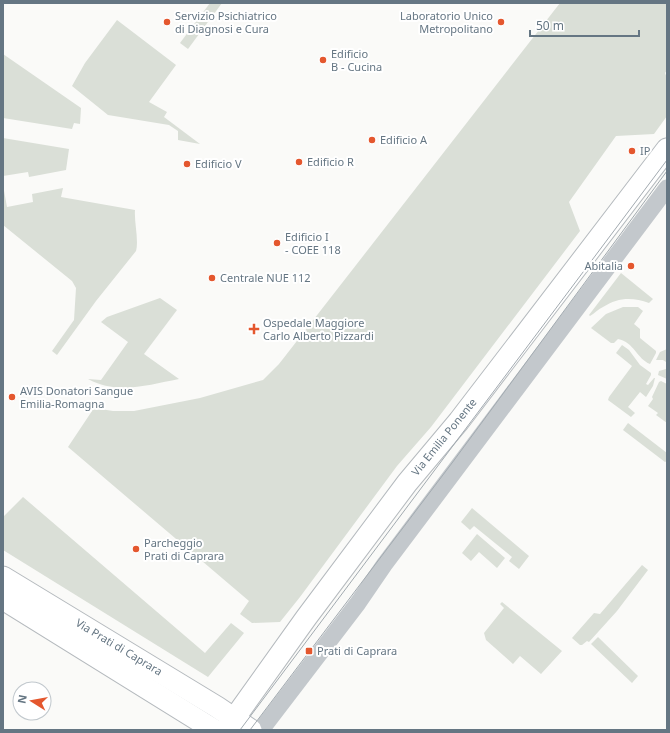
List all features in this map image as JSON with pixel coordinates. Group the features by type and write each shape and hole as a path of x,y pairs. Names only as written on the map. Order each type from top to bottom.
{"main road":[{"name":"Via Emilia Ponente","path":"237,726 306,618 407,483 459,421 667,149"},
{"name":"Via Prati di Caprara","path":"3,577 217,706 237,726"},
{"name":"Via Prati di Caprara","path":"3,599 214,730"}],"street":[{"path":"261,730 349,615 392,553 667,188"}],"shaded area":[{"path":"210,3 222,3 188,49 180,43"},
{"path":"560,3 667,3 667,70 665,73 667,78 667,116 654,134 616,136 569,202 580,231 431,427 397,466 280,622 252,623 240,614 249,601 68,447 94,408 113,411 134,411 200,398 263,380 279,364"},
{"path":"117,20 176,65 149,102 167,112 164,117 200,144 178,140 178,131 169,125 108,115 72,86 85,63"},
{"path":"3,54 81,108 80,124 74,123 72,129 3,118"},
{"path":"3,138 69,149 66,170 29,177 28,172 3,176"},
{"path":"3,185 7,207 33,202 32,194 63,188 61,197 135,210 137,242 136,251 96,301 57,355 52,351 74,320 76,288 72,281 3,225"},
{"path":"621,273 653,299 649,303 631,299 614,301 590,316 589,315"},
{"path":"160,298 177,310 144,354 179,379 144,386 121,388 99,384 88,379 101,380 128,342 101,322 107,317"},
{"path":"623,307 638,307 643,311 634,324 640,329 640,338 656,351 650,364 646,362 628,343 618,339 614,343 611,343 591,328 606,314"},
{"path":"622,345 629,350 640,365 651,373 646,384 648,385 655,378 653,386 646,397 640,392 628,407 635,413 631,417 608,400 632,366 616,353"},
{"path":"667,349 667,379 658,375 659,371 666,369 666,362 663,360 656,360 660,352"},
{"path":"661,381 667,384 667,423 656,415 658,413 648,406 653,399 652,397 659,382"},
{"path":"628,423 667,453 667,461 665,462 623,430"},
{"path":"23,497 205,653 231,623 244,633 208,677 3,550 3,517"},
{"path":"472,508 529,556 519,569 509,561 512,557 474,526 470,530 461,522"},
{"path":"477,534 505,558 497,568 479,552 471,561 462,553"},
{"path":"642,565 648,570 617,611 589,642 587,641 580,645 572,638 594,613 600,614"},
{"path":"502,602 562,651 541,674 520,656 513,664 486,640 484,633 504,608 500,604"},
{"path":"598,637 638,676 632,683 591,644"}],"tram line":[{"path":"240,730 667,160"},
{"path":"250,730 452,463 667,171"}],"place":[{"name":"Servizio Psichiatrico di Diagnosi e Cura","path":"167,22"},
{"name":"Laboratorio Unico Metropolitano","path":"501,22"},
{"name":"Edificio B - Cucina","path":"323,60"},
{"name":"Edificio A","path":"372,140"},
{"name":"IP","path":"632,151"},
{"name":"Edificio R","path":"299,162"},
{"name":"Edificio V","path":"187,164"},
{"name":"Edificio I - COEE 118","path":"277,243"},
{"name":"Abitalia","path":"631,266"},
{"name":"Centrale NUE 112","path":"212,278"},
{"name":"Ospedale Maggiore Carlo Alberto Pizzardi","path":"254,329"},
{"name":"AVIS Donatori Sangue Emilia-Romagna","path":"12,397"},
{"name":"Parcheggio Prati di Caprara","path":"136,549"},
{"name":"Prati di Caprara","path":"309,651"}]}
